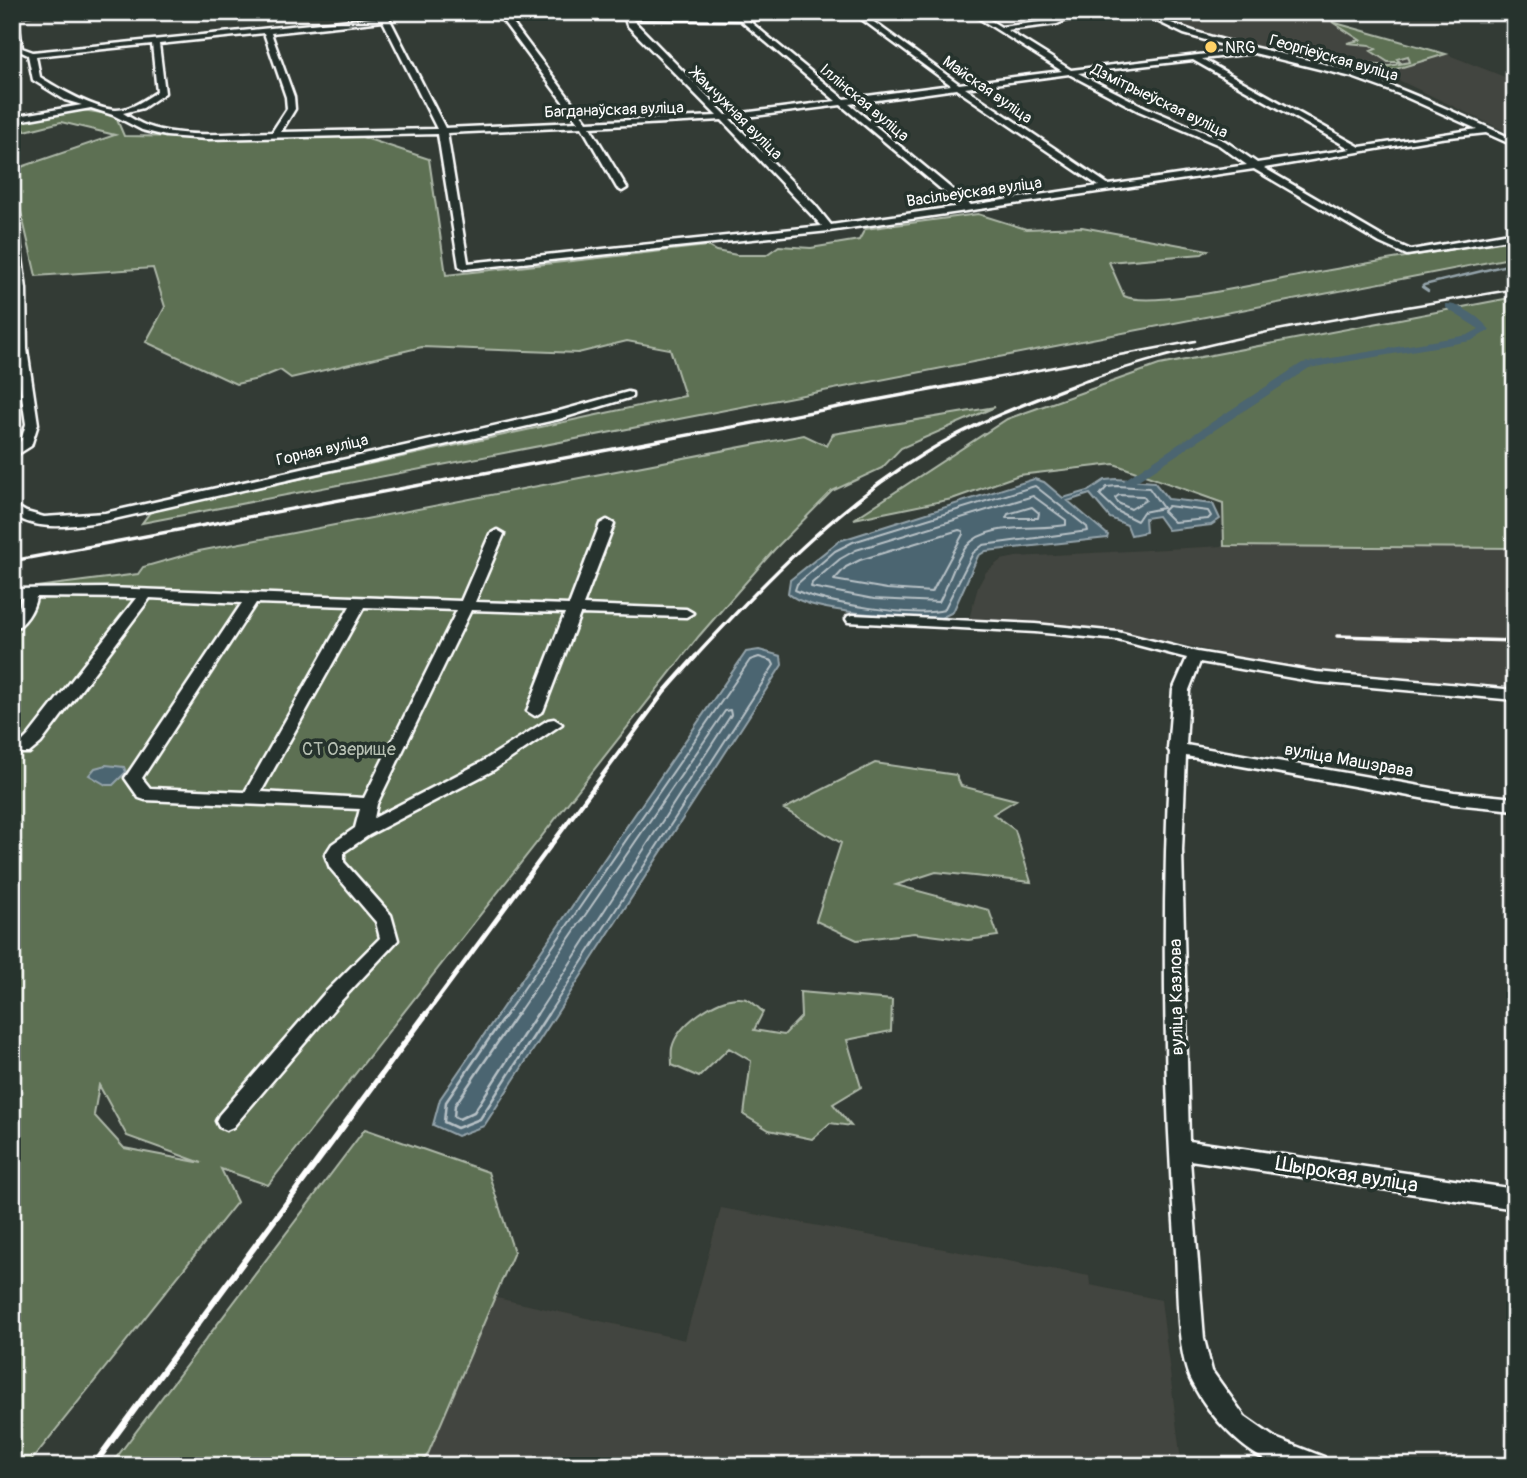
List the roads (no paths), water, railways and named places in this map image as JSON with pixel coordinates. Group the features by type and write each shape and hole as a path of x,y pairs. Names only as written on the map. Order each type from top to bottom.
{"main road":[{"path":"13,14 37,12"}],"street":[{"path":"32,54 267,31 383,15 742,18 816,12"},
{"name":"Майская вуліца","path":"855,12 958,87 1106,187"},
{"name":"Дзмітрыеўская вуліца","path":"972,12 1070,72 1142,109 1222,143 1253,165 1383,241 1410,253 1515,235"},
{"path":"1141,12 1227,49"},
{"name":"Багданаўская вуліца","path":"13,14 19,49 32,54 34,75 41,83 89,106 116,113 145,128 166,133 207,136 442,131 722,118 1193,57 1227,49 1258,50"},
{"path":"383,15 442,131"},
{"path":"502,15 584,124 622,188"},
{"path":"1000,29 1057,22 1072,16"},
{"name":"Жамчужная вуліца","path":"628,17 630,23 812,207 829,228"},
{"name":"Іллінская вуліца","path":"742,18 970,209"},
{"path":"267,31 290,97 291,109 276,133"},
{"path":"116,113 141,107 161,93 155,42"},
{"name":"Георгіеўская вуліца","path":"1258,50 1385,84 1515,144"},
{"path":"1193,57 1356,148"},
{"path":"12,120 89,106"},
{"name":"Васільеўская вуліца","path":"442,131 464,266 829,228 1487,130"},
{"path":"12,191 13,226 22,289 21,349 32,424 27,443 12,454"},
{"name":"Горная вуліца","path":"17,512 61,521 105,517 559,415 628,395"},
{"path":"535,711 607,524"},
{"path":"363,831 369,804 466,607 496,534"},
{"path":"12,626 27,607 20,593 73,591 686,613"},
{"path":"23,750 35,739 146,594"},
{"path":"252,599 133,778 145,794 369,804"},
{"path":"250,797 360,602"},
{"path":"853,619 1035,628 1118,636 1195,656 1339,679 1515,695"},
{"name":"вуліца Казлова","path":"1195,656 1181,690 1173,850 1180,1149 1193,1339 1201,1376 1237,1425 1267,1447 1315,1466"},
{"path":"226,1121 331,999 389,940 385,920 335,864 334,855 338,848 363,831 486,766 554,724"},
{"name":"вуліца Машэрава","path":"1176,749 1454,798 1515,804"},
{"name":"Шырокая вуліца","path":"1180,1149 1515,1199"}],"water":[{"path":"1034,479 1044,482 1063,498 1088,491 1105,480 1154,482 1168,499 1213,504 1220,519 1211,525 1168,530 1158,516 1145,518 1146,532 1131,535 1127,525 1110,518 1090,494 1068,501 1108,535 1107,538 986,551 978,556 953,612 939,619 836,610 799,600 788,593 790,580 839,541"},
{"path":"759,650 781,656 782,665 484,1126 457,1136 433,1125 440,1099 746,652"},
{"path":"106,765 124,767 126,772 113,785 106,785 89,775 95,768"}],"waterway":[{"path":"1428,291 1422,287 1515,263"},
{"path":"1130,480 1306,365 1471,338 1485,330 1450,306"}],"railway":[{"path":"1086,381 1191,349 1244,337 1515,289"},
{"path":"979,381 1195,341"},
{"path":"12,561 989,379"},
{"path":"694,658 802,547 831,521 893,474 944,441 985,421 1090,379"},
{"path":"1337,636 1515,641"},
{"path":"425,1016 664,692 696,656"},
{"path":"93,1466 426,1014"}],"place":[{"name":"NRG","path":"1211,47"}],"park label":[{"name":"СТ Озерище","path":"349,749"}]}
